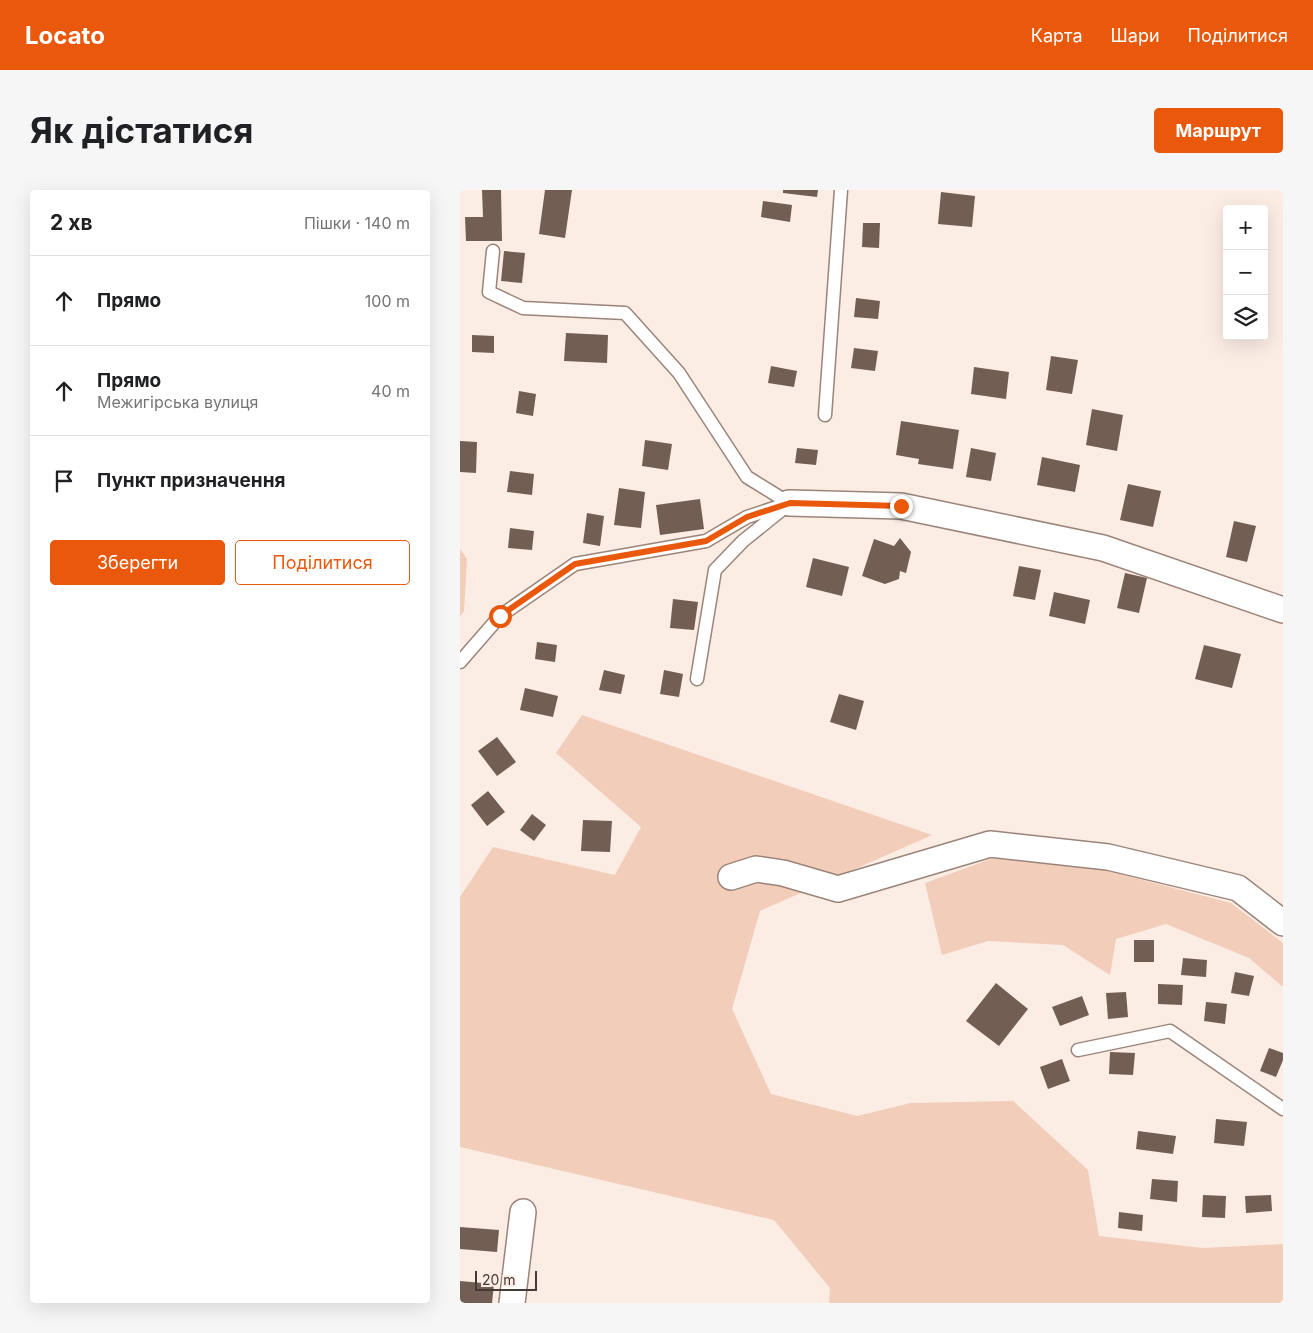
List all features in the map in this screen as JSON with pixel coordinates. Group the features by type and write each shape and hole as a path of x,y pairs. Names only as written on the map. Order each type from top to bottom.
{"street":[{"path":"790,503 901,506 1103,548 1283,610"},
{"path":"731,877 756,869 765,870 838,889 990,844 1108,857 1238,888 1283,923"},
{"path":"512,1303 523,1212"}],"lane":[{"path":"825,415 841,190"},
{"path":"493,251 489,292 523,308 625,314 679,373 746,477 790,503"},
{"path":"460,662 500,616 575,564 706,541 747,517 790,503"},
{"path":"697,679 714,570 743,541 790,503"},
{"path":"1078,1050 1170,1031 1283,1109"}],"shaded area":[{"path":"460,549 467,559 464,611 460,617"},
{"path":"582,715 932,835 760,911 732,1009 771,1094 857,1116 911,1103 1013,1101 1088,1170 1099,1236 1203,1248 1283,1244 1283,1303 829,1303 830,1288 774,1220 460,1147 460,897 493,847 615,875 641,827 556,753"},
{"path":"999,856 1100,869 1231,903 1283,943 1283,987 1249,958 1166,924 1116,939 1110,975 1063,945 988,941 942,955 925,883"}],"building":[{"path":"482,190 501,190 502,241 466,241 465,217 483,217"},
{"path":"545,190 572,190 565,238 539,234"},
{"path":"783,190 818,190 817,197 783,193"},
{"path":"941,192 975,196 972,227 938,224"},
{"path":"763,201 792,205 790,222 761,217"},
{"path":"863,223 880,223 879,248 862,247"},
{"path":"504,251 525,253 522,283 501,281"},
{"path":"856,298 880,301 878,319 854,317"},
{"path":"566,333 608,335 607,363 564,361"},
{"path":"472,335 494,336 494,353 472,352"},
{"path":"854,348 878,351 875,371 851,368"},
{"path":"1051,356 1078,360 1072,394 1046,390"},
{"path":"771,366 797,371 794,387 768,383"},
{"path":"974,367 1009,372 1006,399 971,394"},
{"path":"519,391 536,394 533,416 516,413"},
{"path":"1092,409 1123,415 1117,451 1086,445"},
{"path":"901,421 959,430 953,469 918,464 919,459 896,455"},
{"path":"645,440 672,444 668,470 642,466"},
{"path":"460,441 477,442 476,473 460,472"},
{"path":"797,448 818,450 816,465 795,463"},
{"path":"971,448 996,453 991,481 966,477"},
{"path":"1042,457 1080,465 1075,492 1037,485"},
{"path":"510,471 534,474 532,495 507,492"},
{"path":"1128,484 1161,491 1153,527 1120,520"},
{"path":"619,488 645,492 641,528 614,525"},
{"path":"700,499 704,529 660,535 656,505"},
{"path":"587,513 604,516 600,546 583,543"},
{"path":"1234,521 1256,526 1247,562 1226,557"},
{"path":"510,528 534,531 532,550 508,548"},
{"path":"900,538 911,552 906,573 900,571 899,579 885,584 862,576 874,539 894,546"},
{"path":"813,558 849,567 842,596 806,587"},
{"path":"1019,566 1041,570 1035,600 1013,596"},
{"path":"1125,573 1147,578 1139,613 1117,608"},
{"path":"1054,592 1090,600 1085,624 1049,616"},
{"path":"673,599 698,602 694,630 670,628"},
{"path":"537,642 557,645 555,662 535,659"},
{"path":"1204,645 1241,654 1232,688 1195,679"},
{"path":"604,670 625,675 621,694 599,690"},
{"path":"664,670 683,674 679,697 660,694"},
{"path":"525,688 558,696 553,717 520,710"},
{"path":"839,694 864,701 856,730 830,722"},
{"path":"497,737 516,762 497,776 478,751"},
{"path":"488,791 505,812 487,826 471,805"},
{"path":"532,814 546,825 534,841 520,830"},
{"path":"583,820 612,821 610,852 581,851"},
{"path":"1134,940 1154,940 1154,962 1134,962"},
{"path":"1183,958 1207,960 1206,977 1181,975"},
{"path":"1235,972 1254,976 1249,996 1231,993"},
{"path":"996,983 1028,1009 999,1046 966,1021"},
{"path":"1158,984 1183,985 1182,1005 1158,1004"},
{"path":"1126,992 1128,1017 1108,1019 1106,993"},
{"path":"1082,996 1089,1015 1060,1026 1052,1007"},
{"path":"1206,1002 1227,1004 1225,1024 1204,1021"},
{"path":"1269,1048 1283,1053 1283,1060 1276,1077 1260,1071"},
{"path":"1110,1052 1135,1053 1133,1075 1109,1074"},
{"path":"1062,1059 1070,1081 1048,1089 1040,1067"},
{"path":"1216,1119 1247,1122 1244,1146 1214,1143"},
{"path":"1138,1131 1176,1136 1173,1154 1136,1149"},
{"path":"1152,1179 1178,1181 1177,1202 1150,1199"},
{"path":"1203,1195 1226,1196 1225,1218 1202,1217"},
{"path":"1271,1195 1272,1211 1246,1213 1245,1196"},
{"path":"1119,1212 1143,1215 1142,1231 1118,1228"},
{"path":"460,1227 499,1230 497,1252 460,1249"},
{"path":"460,1281 494,1284 492,1303 460,1303"}],"route":[{"path":"500,616 575,564 706,541 747,517 790,503 901,506"}]}
